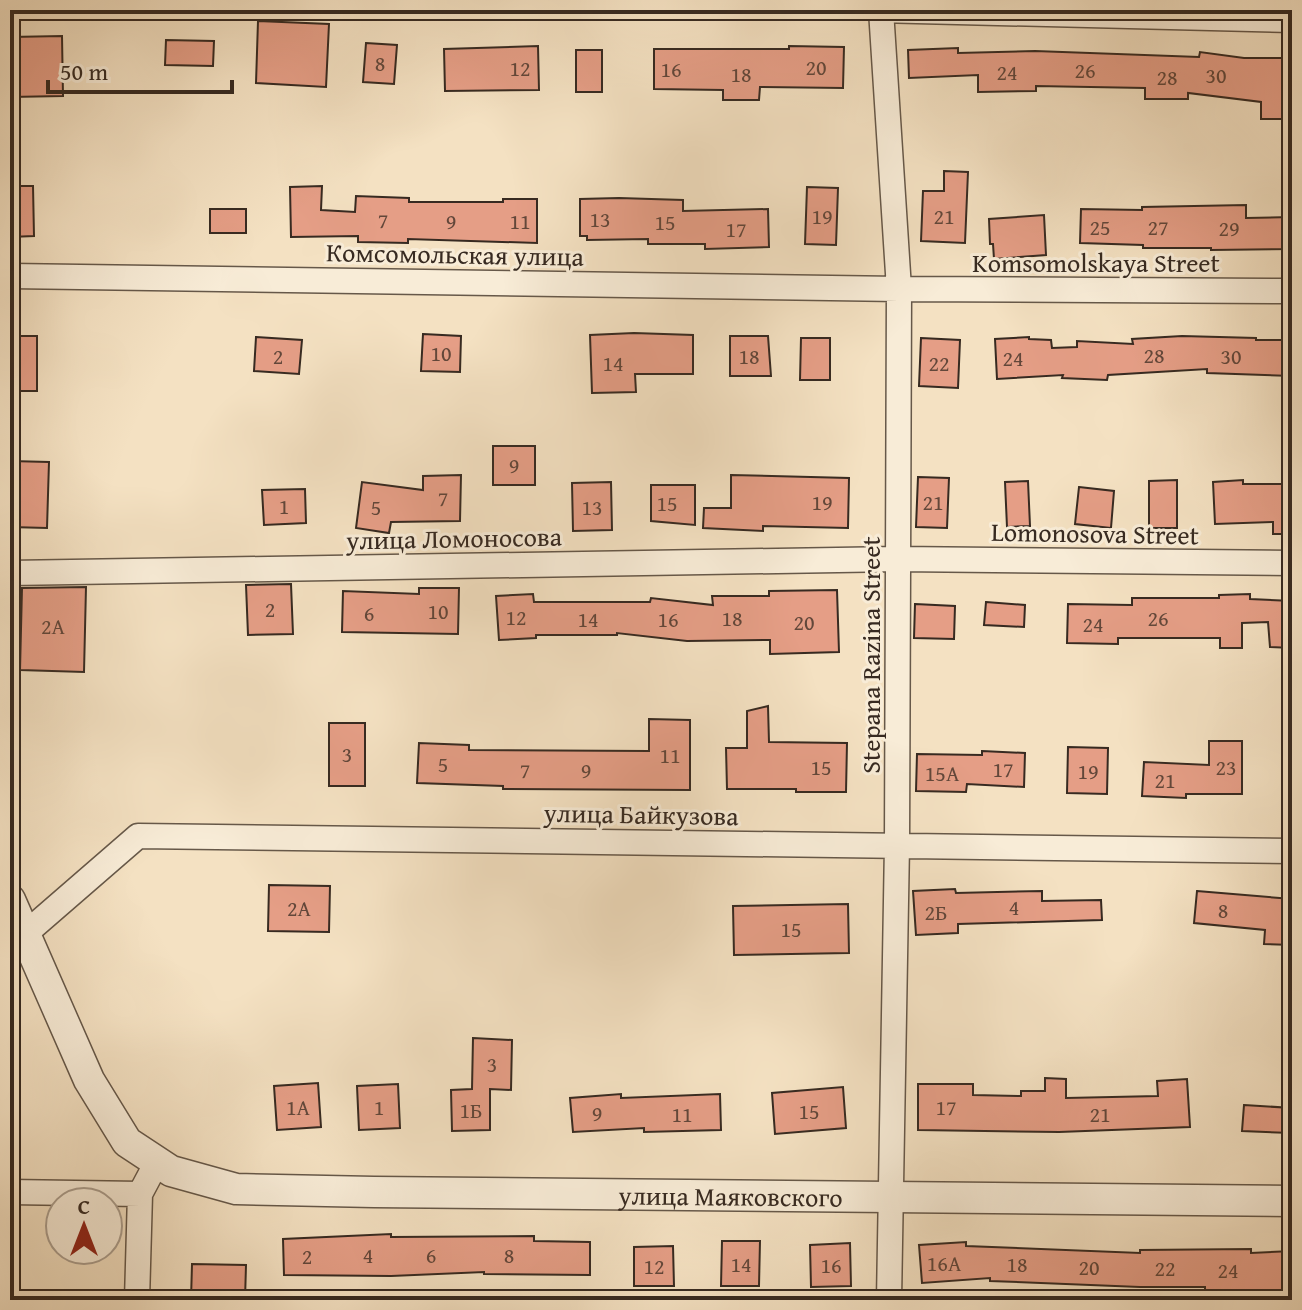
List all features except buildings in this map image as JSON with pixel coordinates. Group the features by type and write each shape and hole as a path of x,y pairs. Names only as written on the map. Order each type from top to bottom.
{"street":[{"path":"879,10 1292,20"},
{"name":"Stepana Razina Street","path":"879,10 899,289 897,844 889,1300"},
{"name":"Комсомольская улица","path":"10,276 899,289"},
{"name":"Komsomolskaya Street","path":"899,289 1292,291"},
{"name":"Lomonosova Street","path":"898,559 1292,563"},
{"name":"улица Ломоносова","path":"10,573 898,559"},
{"name":"улица Байкузова","path":"25,934 138,836 1292,851"},
{"path":"10,900 89,1080 127,1142 164,1166 140,1194 137,1300"},
{"name":"улица Маяковского","path":"164,1166 236,1189 1292,1201"},
{"path":"10,1192 140,1194"}]}
